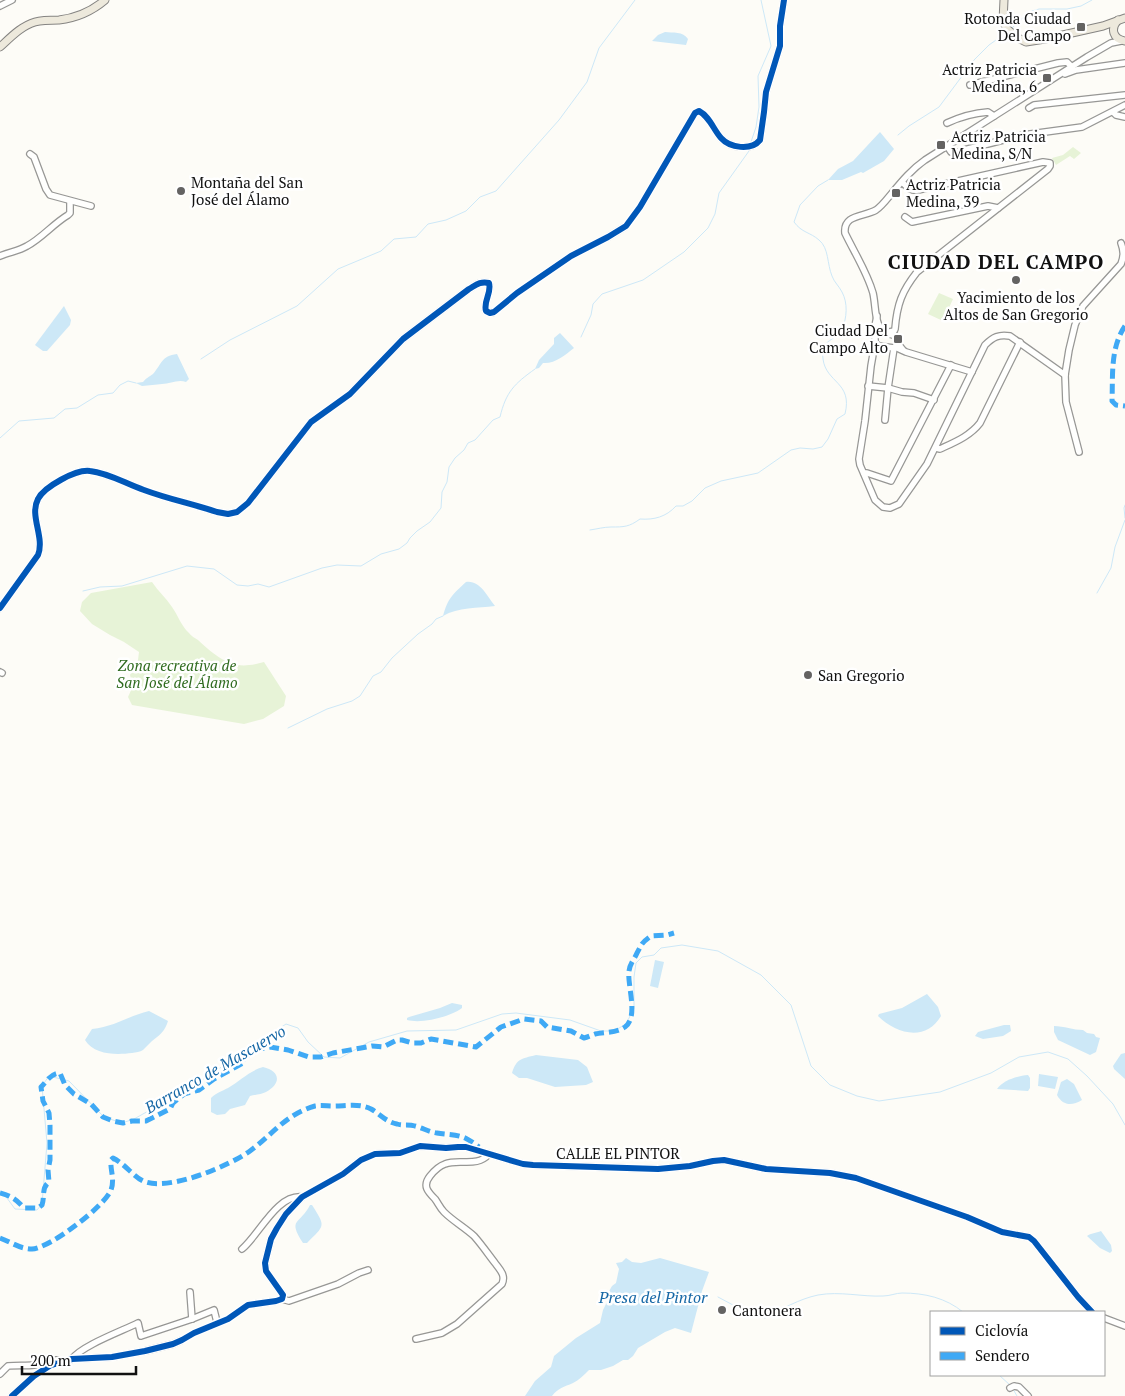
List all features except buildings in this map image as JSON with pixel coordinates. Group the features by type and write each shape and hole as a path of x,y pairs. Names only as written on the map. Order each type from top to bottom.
{"main road":[{"path":"0,47 20,30 34,22 63,19 83,14 105,0"},
{"path":"1004,0 1003,21 1007,29 1026,42 1102,26 1123,18"},
{"path":"1123,18 1114,24 1115,36 1123,41"},
{"path":"1102,26 1114,32"}],"street":[{"path":"0,6 12,0"},
{"path":"0,608 41,548 35,510 36,502 43,491 52,485 83,471 90,471 217,512 228,514 237,512 248,503 262,486 311,422 350,394 402,339 469,289 479,283 489,283 490,292 484,306 486,311 494,312 517,293 571,256 626,226 640,207 695,113 699,111 708,118 721,138 726,142 743,147 752,147 756,144 760,140 768,80 780,46 780,26 784,0"},
{"path":"1104,47 1112,38 1114,32"},
{"path":"906,352 901,348 896,336 885,333 879,326 873,294 845,232 844,227 847,221 878,208 916,166 1087,57 1111,43 1123,41"},
{"path":"1087,57 1084,63 1085,66 1092,68"},
{"path":"970,85 1058,63 1067,62 1072,67"},
{"path":"1054,78 1069,72 1125,63"},
{"path":"1029,108 1034,104 1124,95"},
{"path":"947,146 951,152 956,153 1022,135 1082,127 1125,105"},
{"path":"947,123 980,112 988,112 994,116"},
{"path":"1110,113 1125,117"},
{"path":"30,154 34,157 50,195 91,206"},
{"path":"902,182 913,191 1044,162 1050,163 1048,169 917,272 901,297 894,331 876,335 860,459 860,465 875,500 883,507 890,508 899,504 908,494 936,448 985,345 996,336 1010,336 1065,375"},
{"path":"0,256 27,246 48,232 56,223 70,214 70,200"},
{"path":"905,217 912,222 988,206 998,208"},
{"path":"1080,452 1066,402 1065,375 1069,350 1078,315 1083,306 1090,296 1121,264 1124,252 1121,243"},
{"path":"876,316 875,341 879,346 894,347 972,372"},
{"path":"885,420 894,347 898,334 896,322"},
{"path":"936,448 940,449 967,436 980,423 1020,342"},
{"path":"864,474 867,473 891,481 951,366"},
{"path":"868,386 914,393 934,400"},
{"name":"CALLE EL PINTOR","path":"302,1197 344,1174 361,1160 375,1154 400,1153 420,1146 466,1147 523,1164 533,1165 658,1169 724,1160 766,1169 815,1172 856,1178 967,1217 1002,1232 1028,1237 1034,1241 1091,1311"},
{"path":"416,1339 442,1332 457,1324 502,1284 504,1277 484,1247 464,1227 442,1211 436,1200 430,1195 427,1187 430,1176 445,1164 473,1162 486,1158 489,1154"},
{"path":"242,1249 250,1242 274,1211 286,1201 302,1197"},
{"path":"282,1299 283,1295 266,1271 265,1263 271,1239 277,1228 286,1214 302,1197"},
{"path":"12,1396 34,1376 50,1366 72,1359 112,1357 154,1349 182,1340 228,1319 248,1305 282,1299 290,1301 338,1284 368,1270"},
{"path":"190,1292 192,1320"},
{"path":"72,1359 75,1355 91,1346 138,1323 141,1336 192,1320 214,1310 218,1322"},
{"path":"1105,1318 1125,1326"},
{"path":"0,1374 8,1366 35,1365 49,1360 64,1362"},
{"path":"1010,1388 1014,1386 1019,1387 1028,1396"}],"green space":[{"path":"1073,147 1081,153 1074,159 1070,156 1056,165 1052,158 1063,155"},
{"path":"939,293 953,299 943,321 928,314"},
{"name":"Zona recreativa de San José del Álamo","path":"152,582 172,607 186,630 215,654 235,664 253,665 264,662 286,696 284,706 263,719 244,724 132,705 128,697 133,686 130,675 138,660 139,652 92,624 80,611 82,602 91,593"}],"water":[{"path":"665,32 686,36 688,39 686,45 652,41 658,35"},
{"path":"880,132 894,149 884,161 863,173 861,172 842,180 828,180 838,169 853,161"},
{"path":"64,306 71,320 70,325 47,351 43,351 35,345"},
{"path":"560,333 574,348 560,358 552,362 543,363 539,368 535,369 539,360 554,344 554,338"},
{"path":"177,354 189,379 186,382 177,381 142,386 136,383 143,382 153,374 162,361"},
{"path":"466,582 479,586 495,606 462,609 443,616 451,597"},
{"path":"655,960 664,962 658,988 650,986"},
{"path":"927,994 938,1007 941,1016 927,1030 911,1033 902,1031 878,1016 879,1014 902,1008"},
{"path":"452,1003 462,1005 462,1008 436,1019 407,1020 409,1017"},
{"path":"149,1011 168,1021 162,1032 142,1051 126,1054 106,1053 94,1049 85,1040 92,1029 107,1026"},
{"path":"1010,1025 1011,1031 1003,1036 983,1039 975,1036 978,1032"},
{"path":"1054,1026 1083,1030 1094,1034 1100,1038 1096,1052 1090,1055 1058,1040 1054,1032"},
{"path":"1125,1053 1125,1079 1113,1066 1121,1054"},
{"path":"536,1055 578,1060 587,1067 593,1082 586,1085 555,1087 527,1078 519,1078 512,1073 520,1060"},
{"path":"263,1067 276,1074 277,1081 271,1089 264,1093 250,1096 245,1105 230,1109 225,1114 217,1115 211,1112 211,1098 213,1096 253,1071"},
{"path":"1039,1074 1058,1077 1055,1089 1038,1086"},
{"path":"1028,1075 1030,1078 1030,1088 1028,1091 997,1089 1011,1079"},
{"path":"1067,1079 1074,1084 1082,1100 1068,1104 1059,1099 1057,1095 1061,1082"},
{"path":"310,1205 312,1205 320,1218 322,1226 307,1243 303,1243 298,1235 296,1225"},
{"path":"1101,1231 1111,1245 1112,1251 1110,1253 1100,1248 1087,1236"},
{"name":"Presa del Pintor","path":"626,1258 632,1262 641,1263 660,1258 709,1272 691,1333 675,1328 638,1348 628,1360 623,1360 601,1370 589,1370 573,1383 559,1389 552,1396 525,1396 535,1381 551,1367 554,1356 576,1338 600,1323 608,1293 616,1283 619,1269 616,1263 622,1262"}],"waterway":[{"path":"201,359 230,340 297,306 338,269 381,251 394,239 416,237 428,224 446,220 466,211 480,197 496,191 559,120 587,82 599,48 635,0"},
{"path":"751,142 756,127 759,107 758,76 771,46 761,0"},
{"path":"1012,28 1029,12 1039,9 1067,9 1081,6 1092,0"},
{"path":"898,135 939,107 974,60 989,45 1006,33"},
{"path":"581,337 591,315 593,304 602,294 643,280 684,252 708,228 715,214 719,193 749,151"},
{"path":"590,530 626,526 640,519 660,517 676,506 683,506 692,501 705,488 721,481 758,473 791,450 822,447 828,439 837,419 845,414 846,403 842,389 825,367 823,352 826,343 840,333 845,320 846,306 842,292 830,271 825,247 816,237 800,228 794,222 800,205 818,186 828,180"},
{"path":"83,591 100,587 122,586 187,566 214,569 237,585 248,586 258,584 269,587 322,568 337,565 361,566 381,554 399,549 417,531 430,522 441,508 442,492 447,482 449,467 455,458 493,420 500,417 505,401 512,389 535,369"},
{"path":"0,438 19,421 54,418 65,409 77,408 98,395 113,393 120,385 128,381 136,383"},
{"path":"1125,505 1125,518"},
{"path":"1097,593 1111,568 1115,547 1125,520"},
{"path":"288,728 327,709 352,701 360,696 373,676 381,672 392,658 418,634 436,619 443,616"},
{"name":"Barranco de Mascuervo","path":"0,1192 4,1194 15,1209 37,1210 42,1204 47,1143 42,1086 49,1076 69,1081 104,1117 122,1123 134,1119 193,1086 286,1024 298,1028 308,1042 324,1057 340,1058 369,1042 407,1031 456,1030 502,1014 516,1013 570,1020 601,1031 614,1031 626,1024 634,1008 636,963 642,957 654,955 661,948 682,945 718,951 761,975 791,1005 811,1066 830,1085 857,1096 879,1101 940,1092 991,1073 1019,1057 1048,1052 1068,1059 1087,1076 1113,1104 1125,1125"},
{"path":"718,1297 748,1313 765,1318 804,1299 818,1295 834,1294 875,1296 902,1293 919,1294 935,1297 950,1303 962,1311"},
{"path":"1000,1376 1011,1386"},
{"path":"1013,1389 1017,1396"}],"marked path":[{"path":"1125,326 1117,343 1115,353 1112,401 1116,405 1125,406"},
{"path":"0,1193 13,1198 24,1208 38,1208 42,1205 44,1190 49,1182 50,1125 49,1113 43,1101 41,1087 54,1074 60,1073 65,1085 74,1094 91,1104 103,1117 123,1123 146,1121 170,1109 173,1103 184,1094 199,1090 214,1079 243,1063 242,1061 254,1050 270,1047 288,1050 309,1057 321,1057 372,1046 383,1047 397,1040 421,1043 431,1039 476,1047 501,1027 524,1019 541,1021 547,1027 571,1031 584,1038 625,1027 629,1022 632,1009 629,977 631,964 645,940 651,936 674,933"},
{"path":"0,1238 20,1247 32,1249 51,1242 76,1225 99,1206 111,1190 111,1160 113,1158 143,1181 167,1183 198,1176 240,1157 258,1145 287,1120 315,1106 362,1106 371,1109 393,1123 413,1125 434,1132 460,1136 479,1147"}],"cycle path":[{"path":"0,608 38,555 40,541 35,512 36,506 41,494 53,484 84,471 97,472 137,488 217,512 228,514 237,512 248,503 311,422 350,394 403,339 469,289 481,283 489,283 490,287 485,307 486,311 494,312 517,293 571,256 626,226 640,207 695,113 699,111 703,114 721,138 730,144 746,147 760,140 766,92 780,46 780,26 784,0"},
{"path":"12,1396 34,1376 51,1365 72,1359 112,1357 173,1344 228,1319 248,1305 282,1299 283,1295 266,1271 265,1263 271,1239 286,1214 302,1197 343,1174 361,1160 375,1154 400,1153 420,1146 466,1147 523,1164 533,1165 658,1169 724,1160 766,1169 830,1173 856,1178 967,1217 1002,1232 1029,1237 1091,1311"}],"place":[{"name":"Rotonda Ciudad Del Campo","path":"1081,27"},
{"name":"Actriz Patricia Medina, 6","path":"1047,78"},
{"name":"Actriz Patricia Medina, S/N","path":"941,145"},
{"name":"Montaña del San José del Álamo","path":"181,191"},
{"name":"Actriz Patricia Medina, 39","path":"896,193"},
{"name":"Yacimiento de los Altos de San Gregorio","path":"1016,280"},
{"name":"Ciudad Del Campo Alto","path":"898,339"},
{"name":"San Gregorio","path":"808,675"},
{"name":"Cantonera","path":"722,1310"}],"district":[{"name":"CIUDAD DEL CAMPO","path":"996,261"}]}
